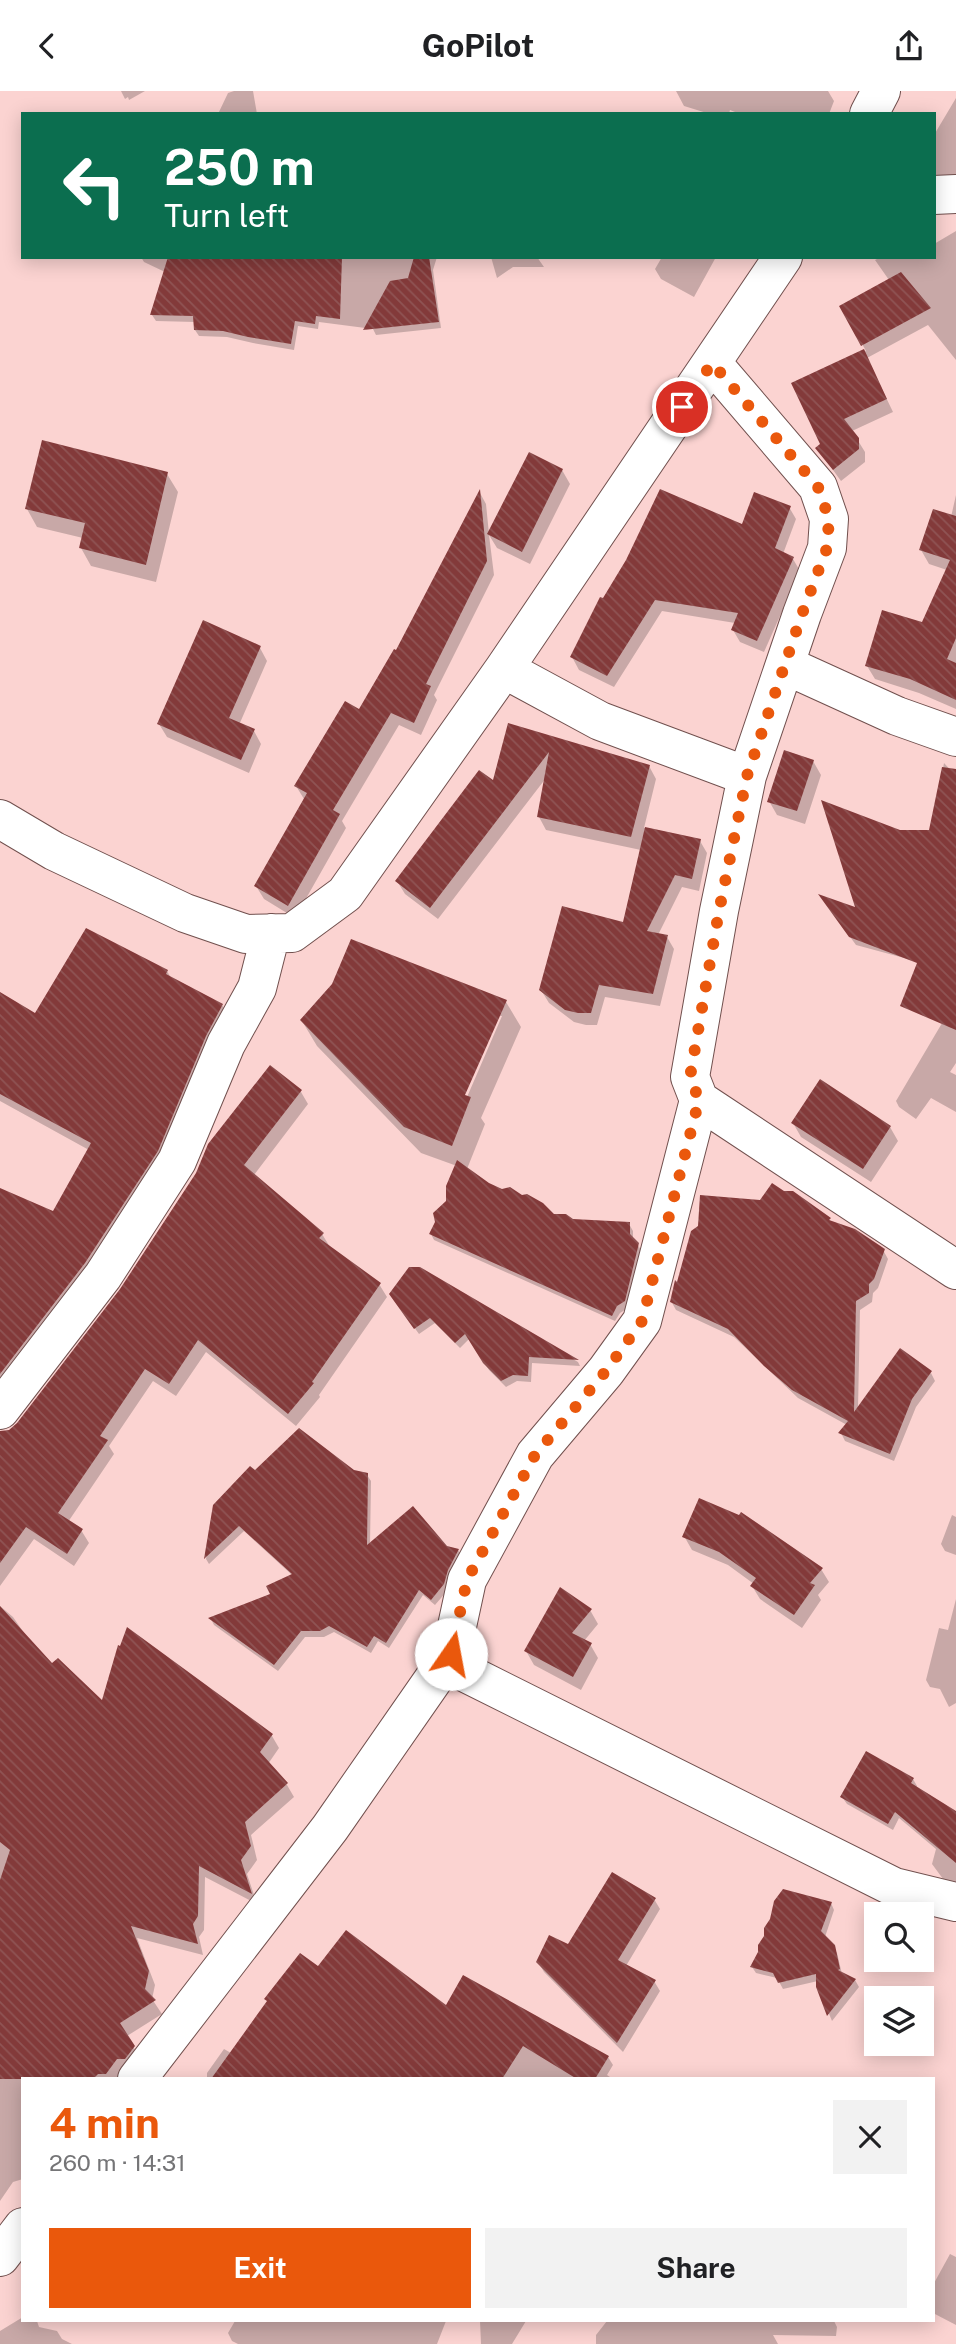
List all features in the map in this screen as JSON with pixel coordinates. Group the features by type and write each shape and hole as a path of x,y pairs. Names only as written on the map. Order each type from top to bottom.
{"street":[{"path":"870,112 881,91"},
{"path":"936,195 956,194"},
{"path":"0,819 54,851 185,913 246,934 292,933 345,894 504,669 782,259"},
{"path":"712,363 818,487 829,519 827,548 747,776 719,911 690,1077 699,1100 956,1270"},
{"path":"785,665 897,716 956,737"},
{"path":"504,669 600,721 747,776"},
{"path":"0,1411 103,1276 177,1161 226,1044 257,988 271,933"},
{"path":"139,2077 330,1828 451,1654 467,1580 535,1455 606,1371 642,1321 699,1100"},
{"path":"451,1654 464,1672 894,1887 956,1902"},
{"path":"0,2257 21,2230"}],"building":[{"path":"167,259 342,259 340,319 316,316 315,324 295,321 291,344 223,331 194,330 193,316 150,315"},
{"path":"413,259 429,259 439,322 363,330 390,281 408,278"},
{"path":"901,272 931,308 861,346 839,306"},
{"path":"864,349 887,399 844,419 859,438 859,449 833,470 815,448 820,444 791,383"},
{"path":"42,440 168,472 146,565 79,548 85,523 25,509"},
{"path":"529,452 563,469 522,552 487,534"},
{"path":"480,489 487,561 426,684 431,686 414,723 391,713 333,810 340,814 288,906 254,886 307,793 294,786 345,701 359,709 394,649 396,650"},
{"path":"660,489 742,524 754,492 791,506 775,548 794,557 757,641 731,630 738,613 655,600 607,676 570,657 600,597 603,598 626,560"},
{"path":"933,509 956,516 956,638 947,659 956,663 956,700 910,679 865,666 882,610 922,622 950,560 919,550"},
{"path":"203,620 261,646 229,718 255,729 241,760 157,724"},
{"path":"508,723 650,765 631,837 537,817 549,752 430,908 395,881 479,770 493,780"},
{"path":"784,750 814,760 797,811 767,802"},
{"path":"942,767 956,769 956,1030 900,1006 917,963 849,937 818,894 855,907 821,800 900,830 929,830"},
{"path":"645,827 701,839 692,879 675,875 647,931 668,935 653,994 599,985 591,1013 565,1010 539,990 562,906 623,922"},
{"path":"86,928 168,970 166,974 223,1004 206,1036 158,1151 85,1263 0,1374 0,1188 53,1211 91,1143 0,1094 0,992 35,1013"},
{"path":"351,939 507,1000 465,1095 471,1097 452,1146 404,1127 300,1020 332,984"},
{"path":"270,1065 302,1090 244,1165 324,1233 319,1238 381,1283 312,1382 314,1383 288,1414 198,1340 169,1384 145,1369 100,1436 108,1440 58,1513 83,1529 67,1554 26,1527 0,1563 0,1431 9,1430 17,1423 120,1289 196,1173 208,1144"},
{"path":"820,1079 891,1126 863,1169 791,1123"},
{"path":"457,1160 489,1183 502,1189 510,1187 522,1195 527,1194 543,1203 554,1214 566,1214 573,1219 630,1222 630,1234 639,1243 625,1301 617,1306 612,1316 429,1234 435,1222 433,1213 446,1201 446,1186"},
{"path":"772,1183 784,1191 793,1191 831,1218 829,1220 855,1229 885,1249 874,1279 869,1284 869,1293 856,1301 854,1412 900,1348 932,1371 912,1399 890,1454 838,1433 848,1421 792,1390 728,1329 670,1302 691,1231 698,1226 700,1195 760,1200"},
{"path":"409,1267 420,1267 579,1360 529,1357 528,1376 513,1375 501,1381 483,1363 465,1334 455,1343 430,1318 414,1329 389,1294"},
{"path":"299,1428 354,1470 368,1473 367,1545 413,1506 447,1546 459,1549 444,1584 431,1600 419,1590 386,1643 374,1636 367,1647 329,1626 320,1631 301,1631 274,1665 208,1618 270,1594 266,1586 292,1574 239,1526 204,1559 213,1505 250,1466 255,1470"},
{"path":"699,1498 739,1515 741,1512 823,1568 810,1583 815,1585 794,1615 750,1586 756,1578 719,1552 682,1537"},
{"path":"560,1587 592,1609 572,1633 592,1643 573,1677 524,1651"},
{"path":"0,1606 52,1663 58,1658 102,1700 118,1645 120,1646 127,1627 273,1734 260,1752 288,1783 245,1822 251,1846 241,1860 252,1894 199,1866 198,1916 193,1924 198,1944 131,1926 149,1971 145,1989 156,2000 120,2023 135,2046 125,2059 117,2059 106,2074 98,2074 95,2077 0,2079 0,1880 10,1850 0,1842"},
{"path":"866,1751 914,1778 911,1783 956,1811 956,1863 895,1812 888,1824 840,1797"},
{"path":"612,1872 656,1898 618,1960 656,1980 617,2043 536,1962 549,1935 568,1944"},
{"path":"783,1889 832,1902 821,1931 835,1945 840,1969 838,1970 856,1979 827,2016 816,1987 816,1974 778,1983 773,1973 750,1967 764,1936 764,1928 770,1919 774,1901"},
{"path":"346,1930 446,2005 463,1975 609,2056 596,2077 574,2077 523,2046 503,2077 212,2077 267,2001 264,1999 300,1953 318,1966"}],"route":[{"path":"451,1654 467,1580 535,1455 606,1371 642,1321 699,1100 690,1077 719,911 747,776 827,548 829,519 818,487 712,363 682,407"}]}
